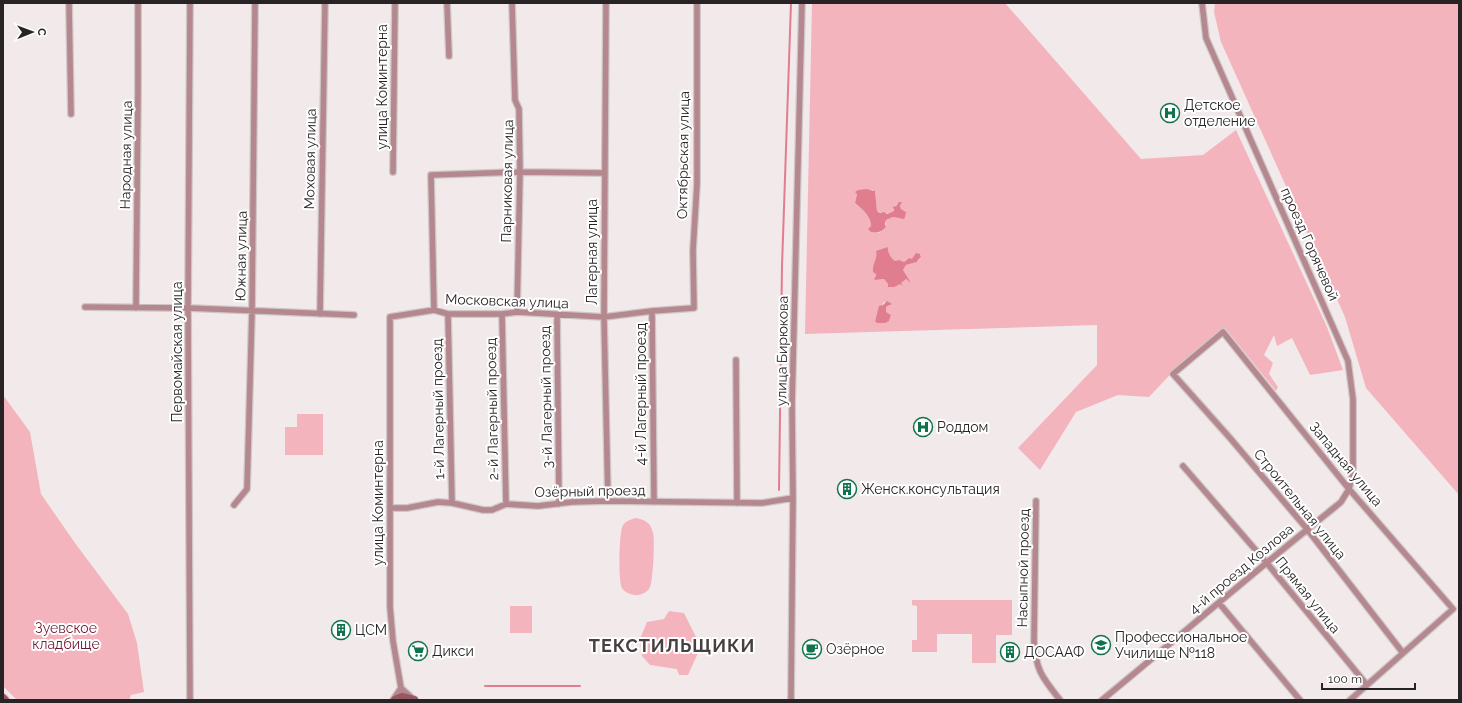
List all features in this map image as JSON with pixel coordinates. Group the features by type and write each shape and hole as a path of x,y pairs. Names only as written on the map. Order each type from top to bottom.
{"street":[{"path":"70,3 71,114"},
{"name":"Народная улица","path":"136,308 138,3"},
{"name":"Первомайская улица","path":"190,3 188,308 190,700"},
{"name":"Южная улица","path":"234,505 248,489 256,3"},
{"name":"Моховая улица","path":"320,314 324,3"},
{"name":"улица Коминтерна","path":"393,172 394,3"},
{"path":"447,3 449,56"},
{"name":"Парниковая улица","path":"512,3 516,100 519,109 520,172 517,312"},
{"name":"Лагерная улица","path":"606,3 604,317 608,501"},
{"name":"Октябрьская улица","path":"694,308 693,250 697,184 697,3"},
{"name":"улица Бирюкова","path":"791,700 794,498 792,405 802,3"},
{"name":"проезд Горячевой","path":"1202,3 1206,38 1348,361 1353,399 1353,472 1349,489 1341,502"},
{"path":"434,310 431,175 520,172 604,173"},
{"path":"85,307 188,308 354,316"},
{"name":"Московская улица","path":"390,317 434,310 448,314 502,314 517,312 604,317 694,308"},
{"name":"4-й Лагерный проезд","path":"652,311 654,502"},
{"name":"1-й Лагерный проезд","path":"448,314 452,503"},
{"name":"2-й Лагерный проезд","path":"502,314 506,504"},
{"name":"3-й Лагерный проезд","path":"557,315 559,504"},
{"name":"улица Коминтерна","path":"390,317 390,607 393,641 401,688"},
{"name":"Западная улица","path":"1223,332 1349,489 1453,609 1403,653"},
{"name":"Строительная улица","path":"1223,332 1173,374 1230,438 1307,529 1403,653"},
{"path":"736,360 737,503"},
{"name":"Прямая улица","path":"1183,466 1266,562 1367,685"},
{"name":"Озёрный проезд","path":"390,508 407,508 438,502 452,503 483,510 492,510 506,504 538,506 608,501 762,504 794,498"},
{"name":"Насыпной проезд","path":"1036,501 1035,659 1042,677 1060,700"},
{"name":"4-й проезд Козлова","path":"1102,700 1266,562 1341,502"},
{"path":"1219,603 1300,700"},
{"path":"1350,700 1403,653"},
{"path":"394,700 401,688 414,700"},
{"path":"394,700 402,697 414,700"}],"green space":[{"path":"812,3 1005,3 1141,159 1203,155 1236,130 1327,327 1343,370 1310,375 1292,338 1277,346 1274,335 1264,355 1273,363 1269,374 1278,387 1276,391 1225,328 1181,363 1149,397 1118,395 1076,412 1040,470 1018,448 1097,365 1097,325 805,334","holes":["867,189 870,191 875,190 877,211 890,213 894,211 893,209 897,204 901,203 901,209 906,212 898,218 893,217 886,220 886,227 879,233 871,226 866,213 855,203 857,194","920,254 921,257 917,262 906,265 903,270 910,282 906,279 898,284 888,284 884,279 874,279 876,276 877,256 904,262 907,259 912,259","884,302 891,305 886,307 886,312 891,315 889,321 875,321 877,313"]},
{"path":"1215,3 1459,3 1459,495 1366,388 1345,317 1221,42 1214,12"},
{"name":"Зуевское кладбище","path":"3,395 30,432 41,494 75,543 128,614 137,643 144,692 131,695 129,700 17,700 3,686"},
{"path":"297,414 323,414 323,455 285,455 285,427 297,427"},
{"path":"636,518 641,519 650,525 654,543 653,569 650,587 646,592 637,595 628,593 622,588 620,567 620,546 623,525 629,520"},
{"path":"912,600 1012,600 1012,635 996,635 996,663 972,663 972,634 937,634 937,652 912,652 912,640 917,640 917,606 912,605"},
{"path":"510,606 532,606 532,633 510,633"},
{"path":"669,611 684,613 696,637 698,653 688,675 679,675 677,669 650,665 642,656 640,639 647,622 664,619"}],"shaded area":[{"path":"867,189 873,191 875,190 877,211 880,213 884,212 887,214 894,211 893,207 899,202 902,202 900,206 901,209 906,212 904,219 893,217 886,220 886,227 883,230 871,232 868,229 871,226 871,222 868,216 855,203 857,194 855,192 858,190"},
{"path":"888,247 888,251 892,259 896,261 899,260 904,262 909,258 912,259 916,253 920,254 921,257 917,262 906,265 903,270 911,283 906,279 901,283 903,286 900,284 894,287 888,287 888,284 884,279 874,279 876,276 873,269 876,251"},
{"path":"887,301 892,304 886,307 886,312 891,315 889,321 885,323 877,323 875,321 879,306 883,305"}],"waterway":[{"path":"779,490 782,266 791,3"},
{"path":"485,686 580,686"}],"place":[{"name":"Детское отделение","path":"1170,113"},
{"name":"Роддом","path":"923,427"},
{"name":"Женск.консультация","path":"847,489"},
{"name":"ЦСМ","path":"341,630"},
{"name":"Профессиональное Училище №118","path":"1101,645"},
{"name":"Озёрное","path":"812,649"},
{"name":"Дикси","path":"418,651"},
{"name":"ДОСААФ","path":"1010,652"}],"district":[{"name":"ТЕКСТИЛЬЩИКИ","path":"672,645"}]}
